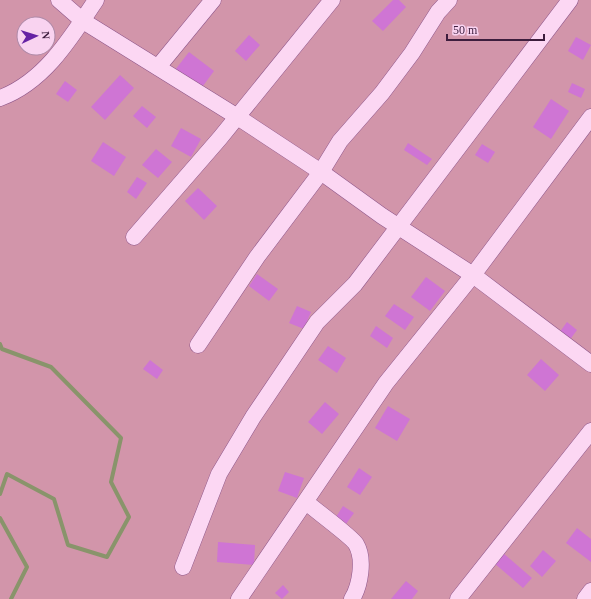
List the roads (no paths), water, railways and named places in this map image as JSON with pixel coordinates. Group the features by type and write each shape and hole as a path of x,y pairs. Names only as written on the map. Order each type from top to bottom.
{"street":[{"path":"59,0 83,21 236,116 321,172 399,227 473,275 591,364"},
{"path":"0,98 12,94 32,81 52,61 83,21 96,0"},
{"path":"158,67 213,0"},
{"path":"134,237 220,138 236,116 332,0"},
{"path":"198,345 257,257 321,172 340,141 382,93 412,53 438,12 449,0"},
{"path":"183,567 219,474 253,417 317,322 355,284 570,0"},
{"path":"239,599 386,383 473,275 591,117"},
{"path":"458,599 591,432"},
{"path":"306,502 356,544 360,560 360,574 355,594 352,599"},
{"path":"585,599 591,591"}],"waterway":[{"path":"0,344 2,349 51,367 121,438 111,482 129,517 107,557 68,545 54,499 7,474 0,494"},
{"path":"0,518 27,567 11,599"}]}
